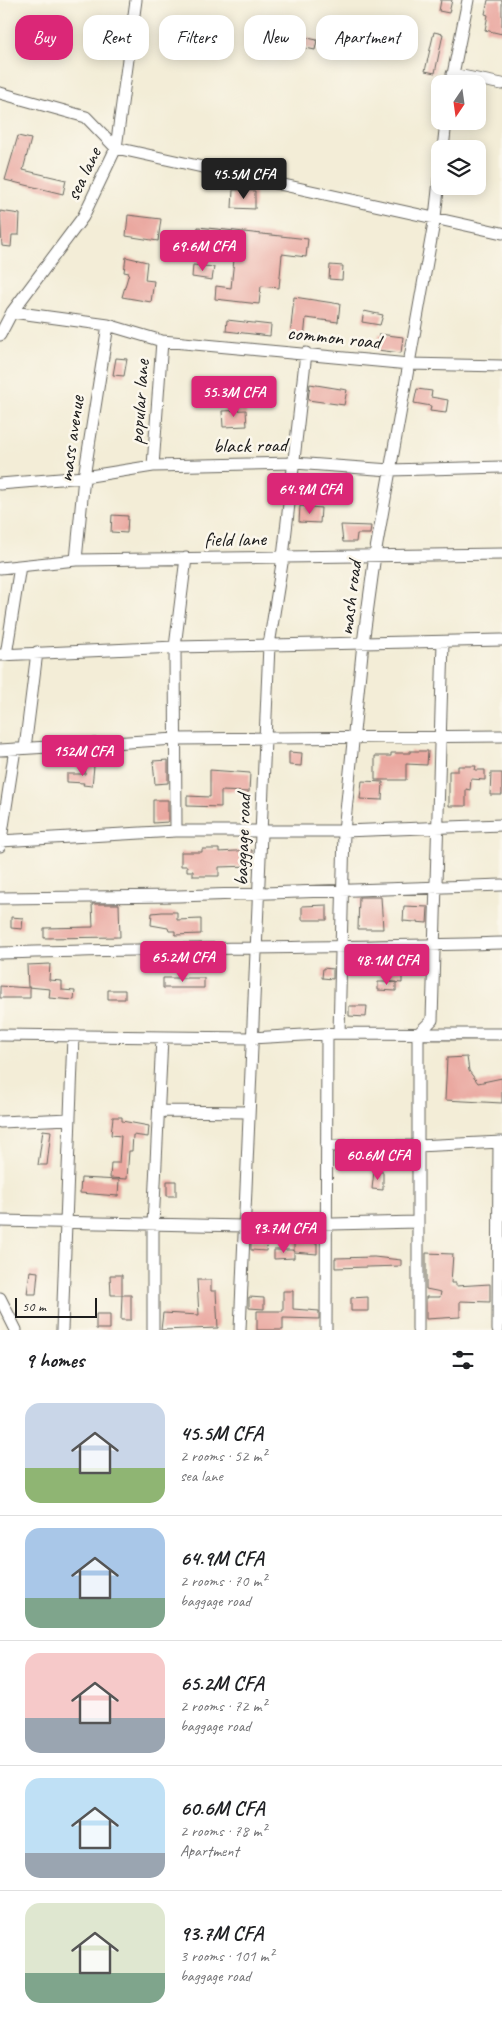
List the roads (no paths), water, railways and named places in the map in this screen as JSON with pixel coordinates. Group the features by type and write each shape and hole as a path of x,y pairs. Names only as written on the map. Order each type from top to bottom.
{"street":[{"path":"116,148 136,0"},
{"path":"452,75 468,0"},
{"path":"486,82 502,84"},
{"path":"0,93 86,117 116,148"},
{"name":"sea lane","path":"1,328 83,217 116,148 502,232"},
{"name":"mash road","path":"339,1033 345,890 344,831 363,643 375,556 437,195"},
{"name":"common road","path":"12,312 108,325 162,341 409,364 502,366"},
{"name":"mass avenue","path":"76,560 84,478 108,325"},
{"name":"popular lane","path":"153,466 162,341"},
{"name":"baggage road","path":"240,1330 269,645 283,557 306,353"},
{"name":"black road","path":"0,484 84,478 153,466 294,463 390,470 502,467"},
{"name":"field lane","path":"0,568 76,560 502,554"},
{"path":"176,831 175,647 186,558"},
{"path":"20,566 3,655 175,647 502,640"},
{"path":"418,1330 418,1034 432,1020 443,642"},
{"path":"37,652 20,748 0,843 176,831 344,831 502,825"},
{"path":"0,750 176,739 264,740 502,736"},
{"path":"0,898 259,893 502,885"},
{"path":"0,953 342,948 502,943"},
{"path":"0,1035 251,1038 339,1033 502,1034"},
{"path":"326,1330 327,1034"},
{"path":"62,1330 73,1036"},
{"path":"153,1330 154,1224 162,1038"},
{"path":"159,1111 248,1112"},
{"path":"0,1122 70,1120"},
{"path":"326,1146 417,1146 500,1142 498,1330"},
{"path":"0,1222 244,1226 417,1222"},
{"path":"0,1298 16,1330"}]}
